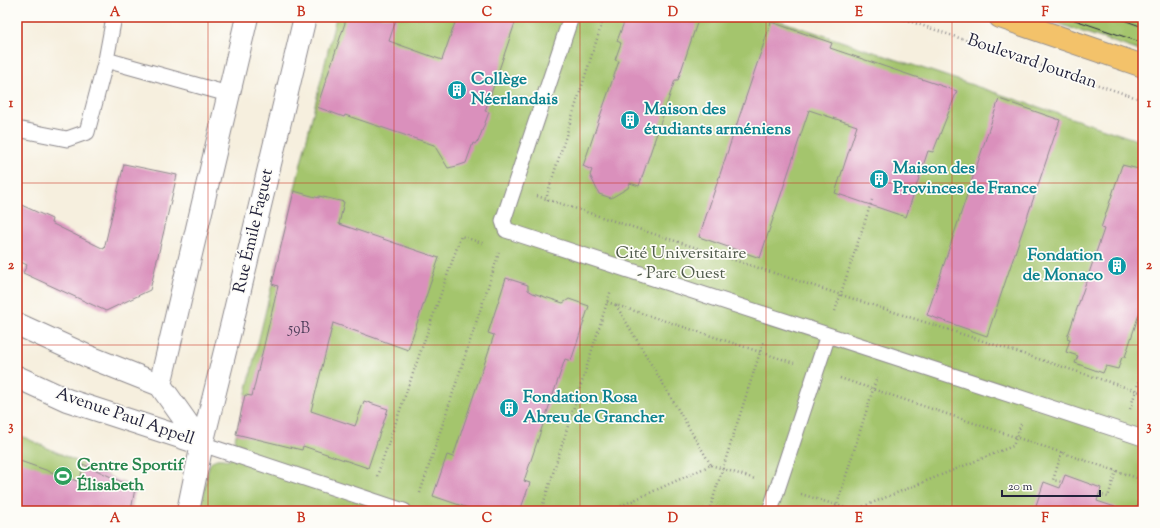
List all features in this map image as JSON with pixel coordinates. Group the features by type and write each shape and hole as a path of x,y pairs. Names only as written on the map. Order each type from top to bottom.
{"main road":[{"name":"Boulevard Jourdan","path":"1000,17 1143,66"}],"street":[{"path":"17,324 87,356 160,385 247,17"},
{"name":"Rue Émile Faguet","path":"188,511 202,444 305,17"},
{"name":"Avenue Paul Appell","path":"17,378 67,400 202,444"},
{"name":"Avenue Paul Appell","path":"160,385 202,444"}],"lane":[{"path":"17,128 67,139 87,132 106,60 114,17"},
{"path":"571,17 503,220 506,230 1143,438"},
{"path":"106,60 228,94"},
{"path":"770,511 828,335"},
{"path":"202,444 369,499 388,508 404,511"}],"path":[{"path":"548,200 547,195 604,17"},
{"name":"Boulevard Jourdan","path":"897,17 1143,100"},
{"path":"514,188 1143,393"},
{"path":"828,335 872,200"},
{"path":"369,499 461,236 488,244"},
{"path":"419,496 501,249"},
{"path":"541,511 613,285"},
{"path":"607,302 816,370 1143,480"},
{"path":"610,511 712,465 616,304"},
{"path":"709,511 772,316"},
{"path":"835,511 884,354"},
{"path":"1123,432 1143,369"},
{"path":"852,511 1013,446 1028,401"},
{"path":"1062,452 1053,480 1062,482"},
{"path":"1099,494 1108,497 1116,471"},
{"path":"1136,511 1143,491"}],"green space":[{"name":"Cité Universitaire - Parc Ouest","path":"336,17 769,17 1143,142 1143,511 200,511 209,466 215,459 230,460"},
{"path":"1038,17 1143,17 1143,52"},
{"name":"Centre Sportif Élisabeth","path":"17,434 135,488 131,511 17,511"}],"building":[{"name":"Collège Néerlandais","path":"347,17 397,17 389,41 442,60 457,17 517,17 485,111 489,112 478,142 477,141 475,144 473,143 466,163 448,168 434,145 317,107"},
{"name":"Maison des étudiants arméniens","path":"626,17 699,17 678,80 675,80 639,186 630,183 628,188 611,198 599,194 590,175 592,170 583,166 619,61 615,60 621,43 617,41"},
{"name":"Maison des Provinces de France","path":"771,22 832,43 830,48 957,91 933,152 928,151 906,217 835,193 857,126 809,110 760,258 699,237"},
{"path":"999,99 1060,120 987,336 927,315"},
{"path":"124,164 177,175 150,290 106,311 23,273 27,265 17,260 17,203 52,219 51,223 104,249"},
{"name":"Fondation de Monaco","path":"1122,165 1143,170 1143,302 1125,357 1122,357 1118,369 1106,366 1103,373 1075,363 1078,356 1066,352 1070,339 1067,338 1104,229 1101,228"},
{"path":"294,191 319,198 319,196 344,202 339,224 439,258 408,350 333,323 311,411 355,426 364,401 388,409 368,468 303,446 302,450 236,434 245,395 252,396 278,286 272,284"},
{"name":"Fondation Rosa Abreu de Grancher","path":"506,278 528,285 528,290 533,293 563,303 569,299 589,306 571,361 565,359 524,481 530,483 520,511 477,511 433,496 447,455 453,457 494,335 488,333"},
{"name":"Centre Sportif Élisabeth","path":"17,460 80,482 83,464 135,488 131,511 17,511"},
{"path":"1065,475 1101,488 1097,501 1115,507 1115,511 1034,511 1044,482 1060,488"}],"tram line":[{"path":"1066,17 1143,43"},
{"path":"1115,17 1143,27"}],"place":[{"name":"Collège Néerlandais","path":"457,90"},
{"name":"Maison des étudiants arméniens","path":"630,120"},
{"name":"Maison des Provinces de France","path":"879,179"},
{"name":"Fondation de Monaco","path":"1117,266"},
{"name":"Fondation Rosa Abreu de Grancher","path":"509,408"},
{"name":"Centre Sportif Élisabeth","path":"63,476"}]}
